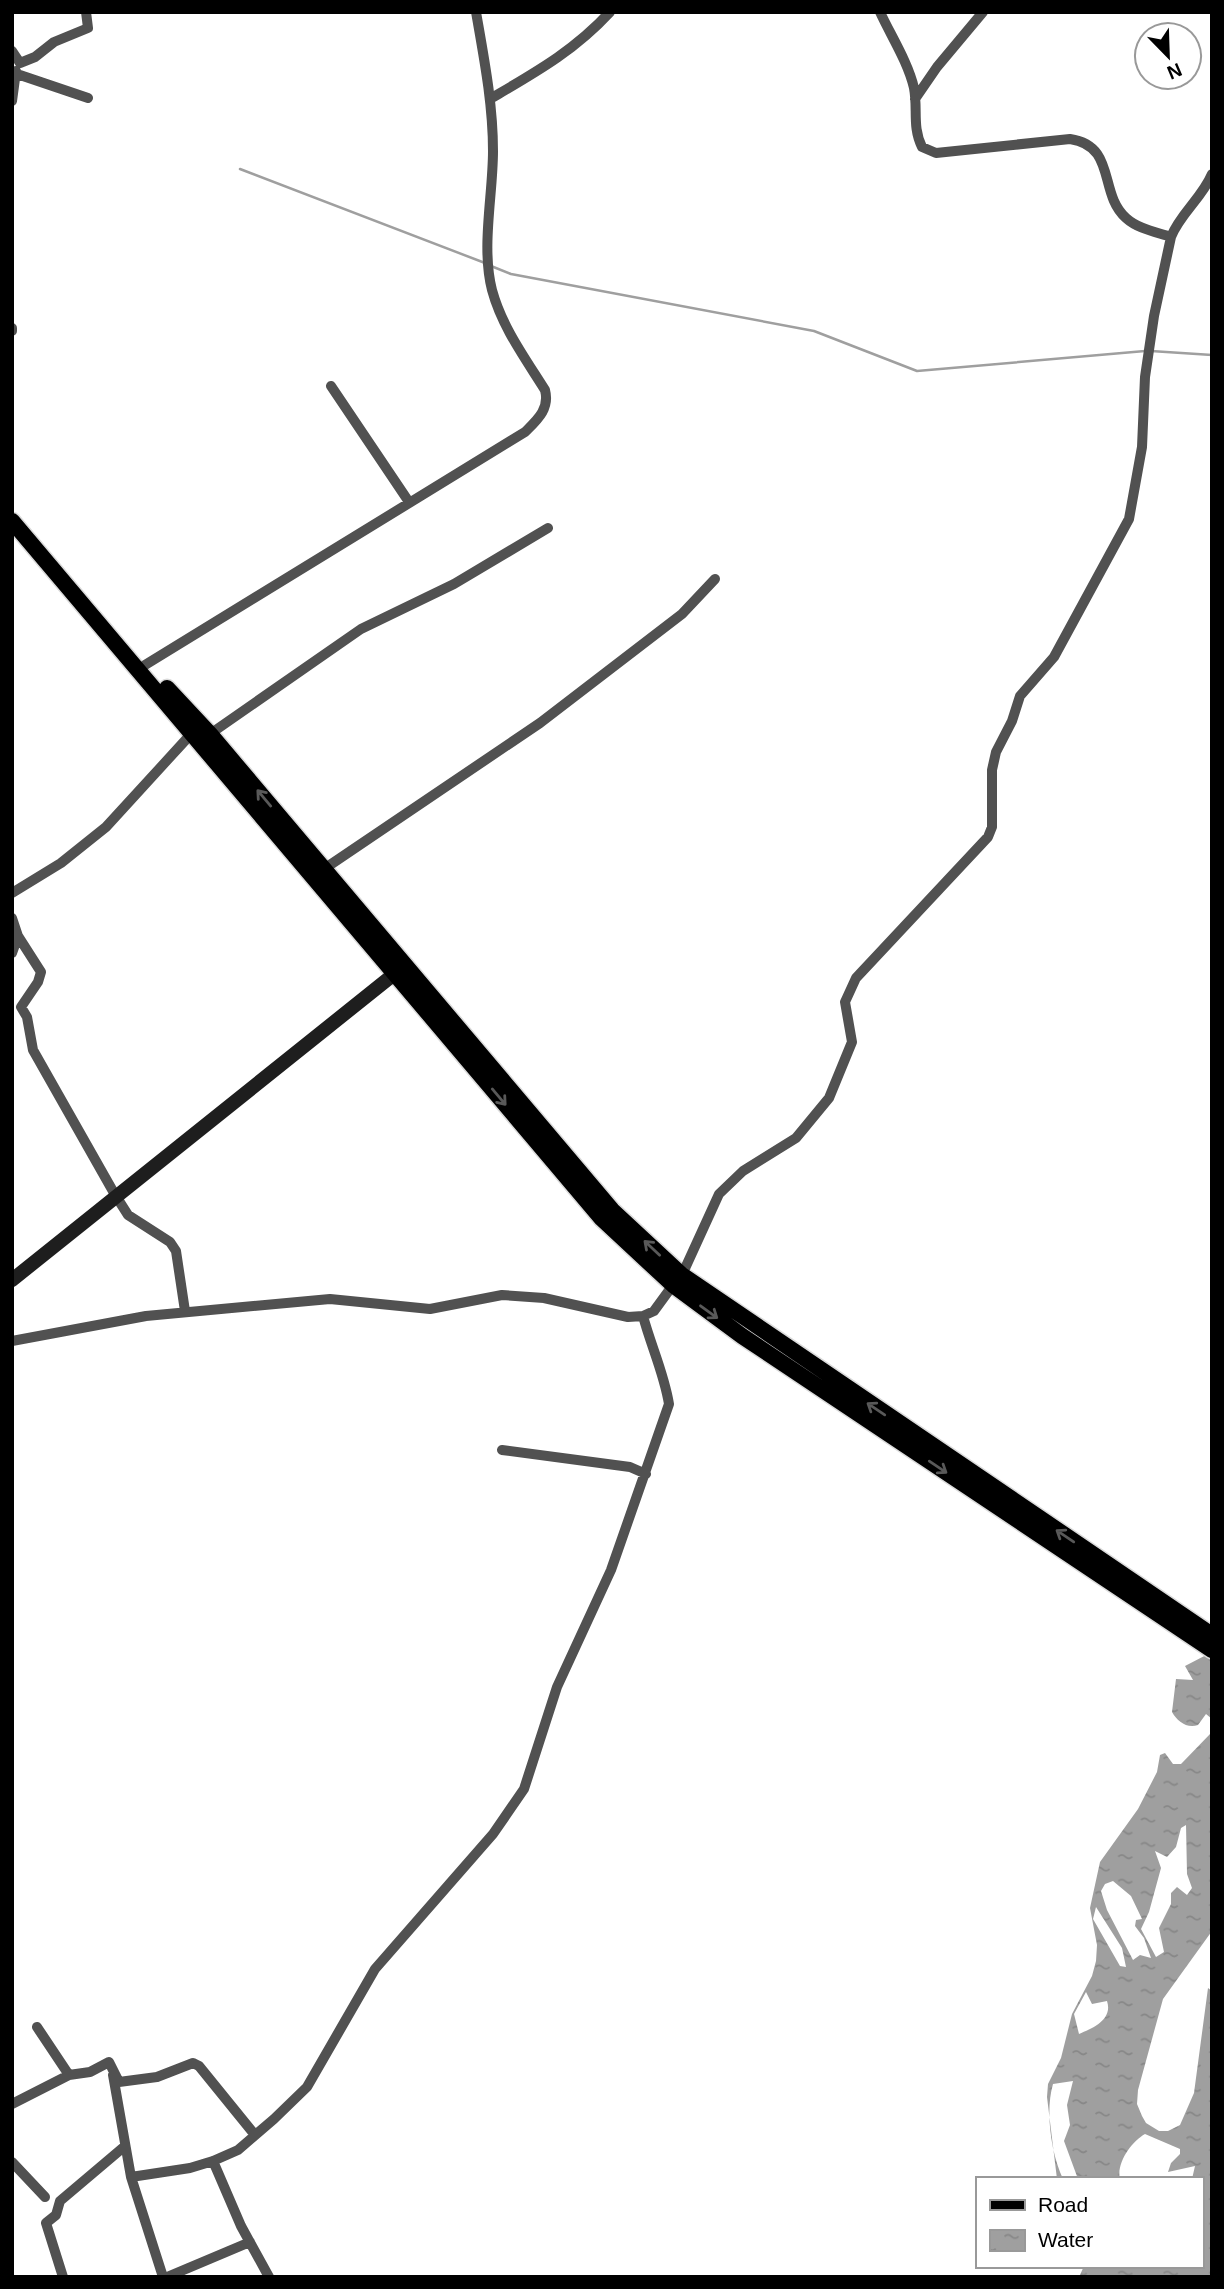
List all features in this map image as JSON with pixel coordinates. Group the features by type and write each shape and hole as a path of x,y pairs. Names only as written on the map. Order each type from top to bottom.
{"main road":[{"path":"12,508 324,869 400,970"},
{"path":"12,521 192,733 612,1210 677,1280 1203,1635 1212,1650"},
{"path":"12,1280 400,970"}],"street":[{"path":"12,51 20,64 35,57 54,41 88,28 86,12"},
{"path":"145,665 525,432 544,411 548,398 515,343 492,289 489,257 493,149 490,99 476,12"},
{"path":"490,99 543,69 596,29 610,12"},
{"path":"880,12 911,78 915,99 915,135 922,147 936,153 1070,139 1087,142 1097,152 1119,209 1126,219 1144,229 1171,237"},
{"path":"915,99 937,67 984,12"},
{"path":"12,58 15,75 12,101"},
{"path":"15,75 88,98"},
{"path":"12,1341 67,1329 184,1311 330,1299 429,1309 502,1295 544,1298 628,1317 654,1311 677,1280 719,1194 743,1171 796,1138 829,1098 852,1042 845,1002 856,978 988,837 992,827 992,770 996,752 1020,696 1054,657 1129,519 1142,447 1145,377 1154,316 1171,237 1175,227 1198,201 1212,174"},
{"path":"331,386 409,502"},
{"path":"210,734 361,629 454,584 548,528"},
{"path":"324,869 540,723 682,614 715,579"},
{"path":"12,892 61,863 106,827 192,733"},
{"path":"12,918 18,936 41,972 38,982 21,1007 27,1017 33,1050 128,1215 170,1242 176,1251 184,1311"},
{"path":"12,953 18,936"},
{"path":"131,2177 190,2168 238,2150 307,2087 375,1969 493,1834 524,1789 557,1687 611,1570 669,1404 665,1379 650,1345 643,1315"},
{"path":"502,1450 630,1467 646,1474"},
{"path":"37,2027 69,2075"},
{"path":"109,2062 119,2082 158,2077 193,2063 199,2066 255,2135"},
{"path":"12,2104 69,2075 90,2072 109,2062"},
{"path":"109,2062 131,2177 165,2277 250,2242"},
{"path":"63,2277 46,2223 56,2215 60,2201 125,2146"},
{"path":"214,2161 250,2242 269,2277"},
{"path":"12,2162 45,2197"}],"water":[{"path":"1212,1652 1212,1719 1206,1714 1198,1725 1186,1725 1172,1712 1176,1679 1193,1680 1185,1666"},
{"path":"1212,1732 1212,1931 1163,1999 1138,2090 1137,2104 1146,2123 1159,2131 1168,2131 1180,2125 1194,2093 1208,1988 1212,1991 1212,2277 1068,2277 1080,2275 1083,2268 1203,2268 1203,2177 1192,2177 1195,2166 1168,2172 1171,2163 1180,2154 1180,2149 1145,2134 1126,2153 1120,2166 1120,2177 1077,2177 1064,2141 1070,2125 1067,2105 1073,2081 1053,2084 1049,2117 1048,2084 1061,2058 1072,2014 1092,1976 1096,1961 1097,1945 1090,1908 1100,1862 1138,1809 1157,1772 1160,1755 1165,1753 1173,1764 1181,1764","holes":["1186,1825 1187,1874 1192,1888 1187,1895 1177,1887 1171,1893 1171,1904 1159,1928 1164,1952 1156,1957 1141,1929 1149,1912 1161,1868 1155,1851 1167,1857 1176,1847 1181,1828","1113,1881 1131,1896 1142,1919 1136,1920 1135,1926 1144,1938 1151,1958 1140,1955 1133,1960 1107,1910 1101,1891 1105,1884","1096,1907 1122,1948 1126,1967 1120,1966 1093,1919","1086,1992 1092,2004 1107,2001 1108,2007 1101,2022 1079,2034 1074,2014"]},
{"path":"1053,2149 1062,2177 1057,2177"}],"waterway":[{"path":"240,169 485,263"},
{"path":"491,266 511,274 814,331 917,371 1145,351"},
{"path":"1151,351 1212,355"}]}
